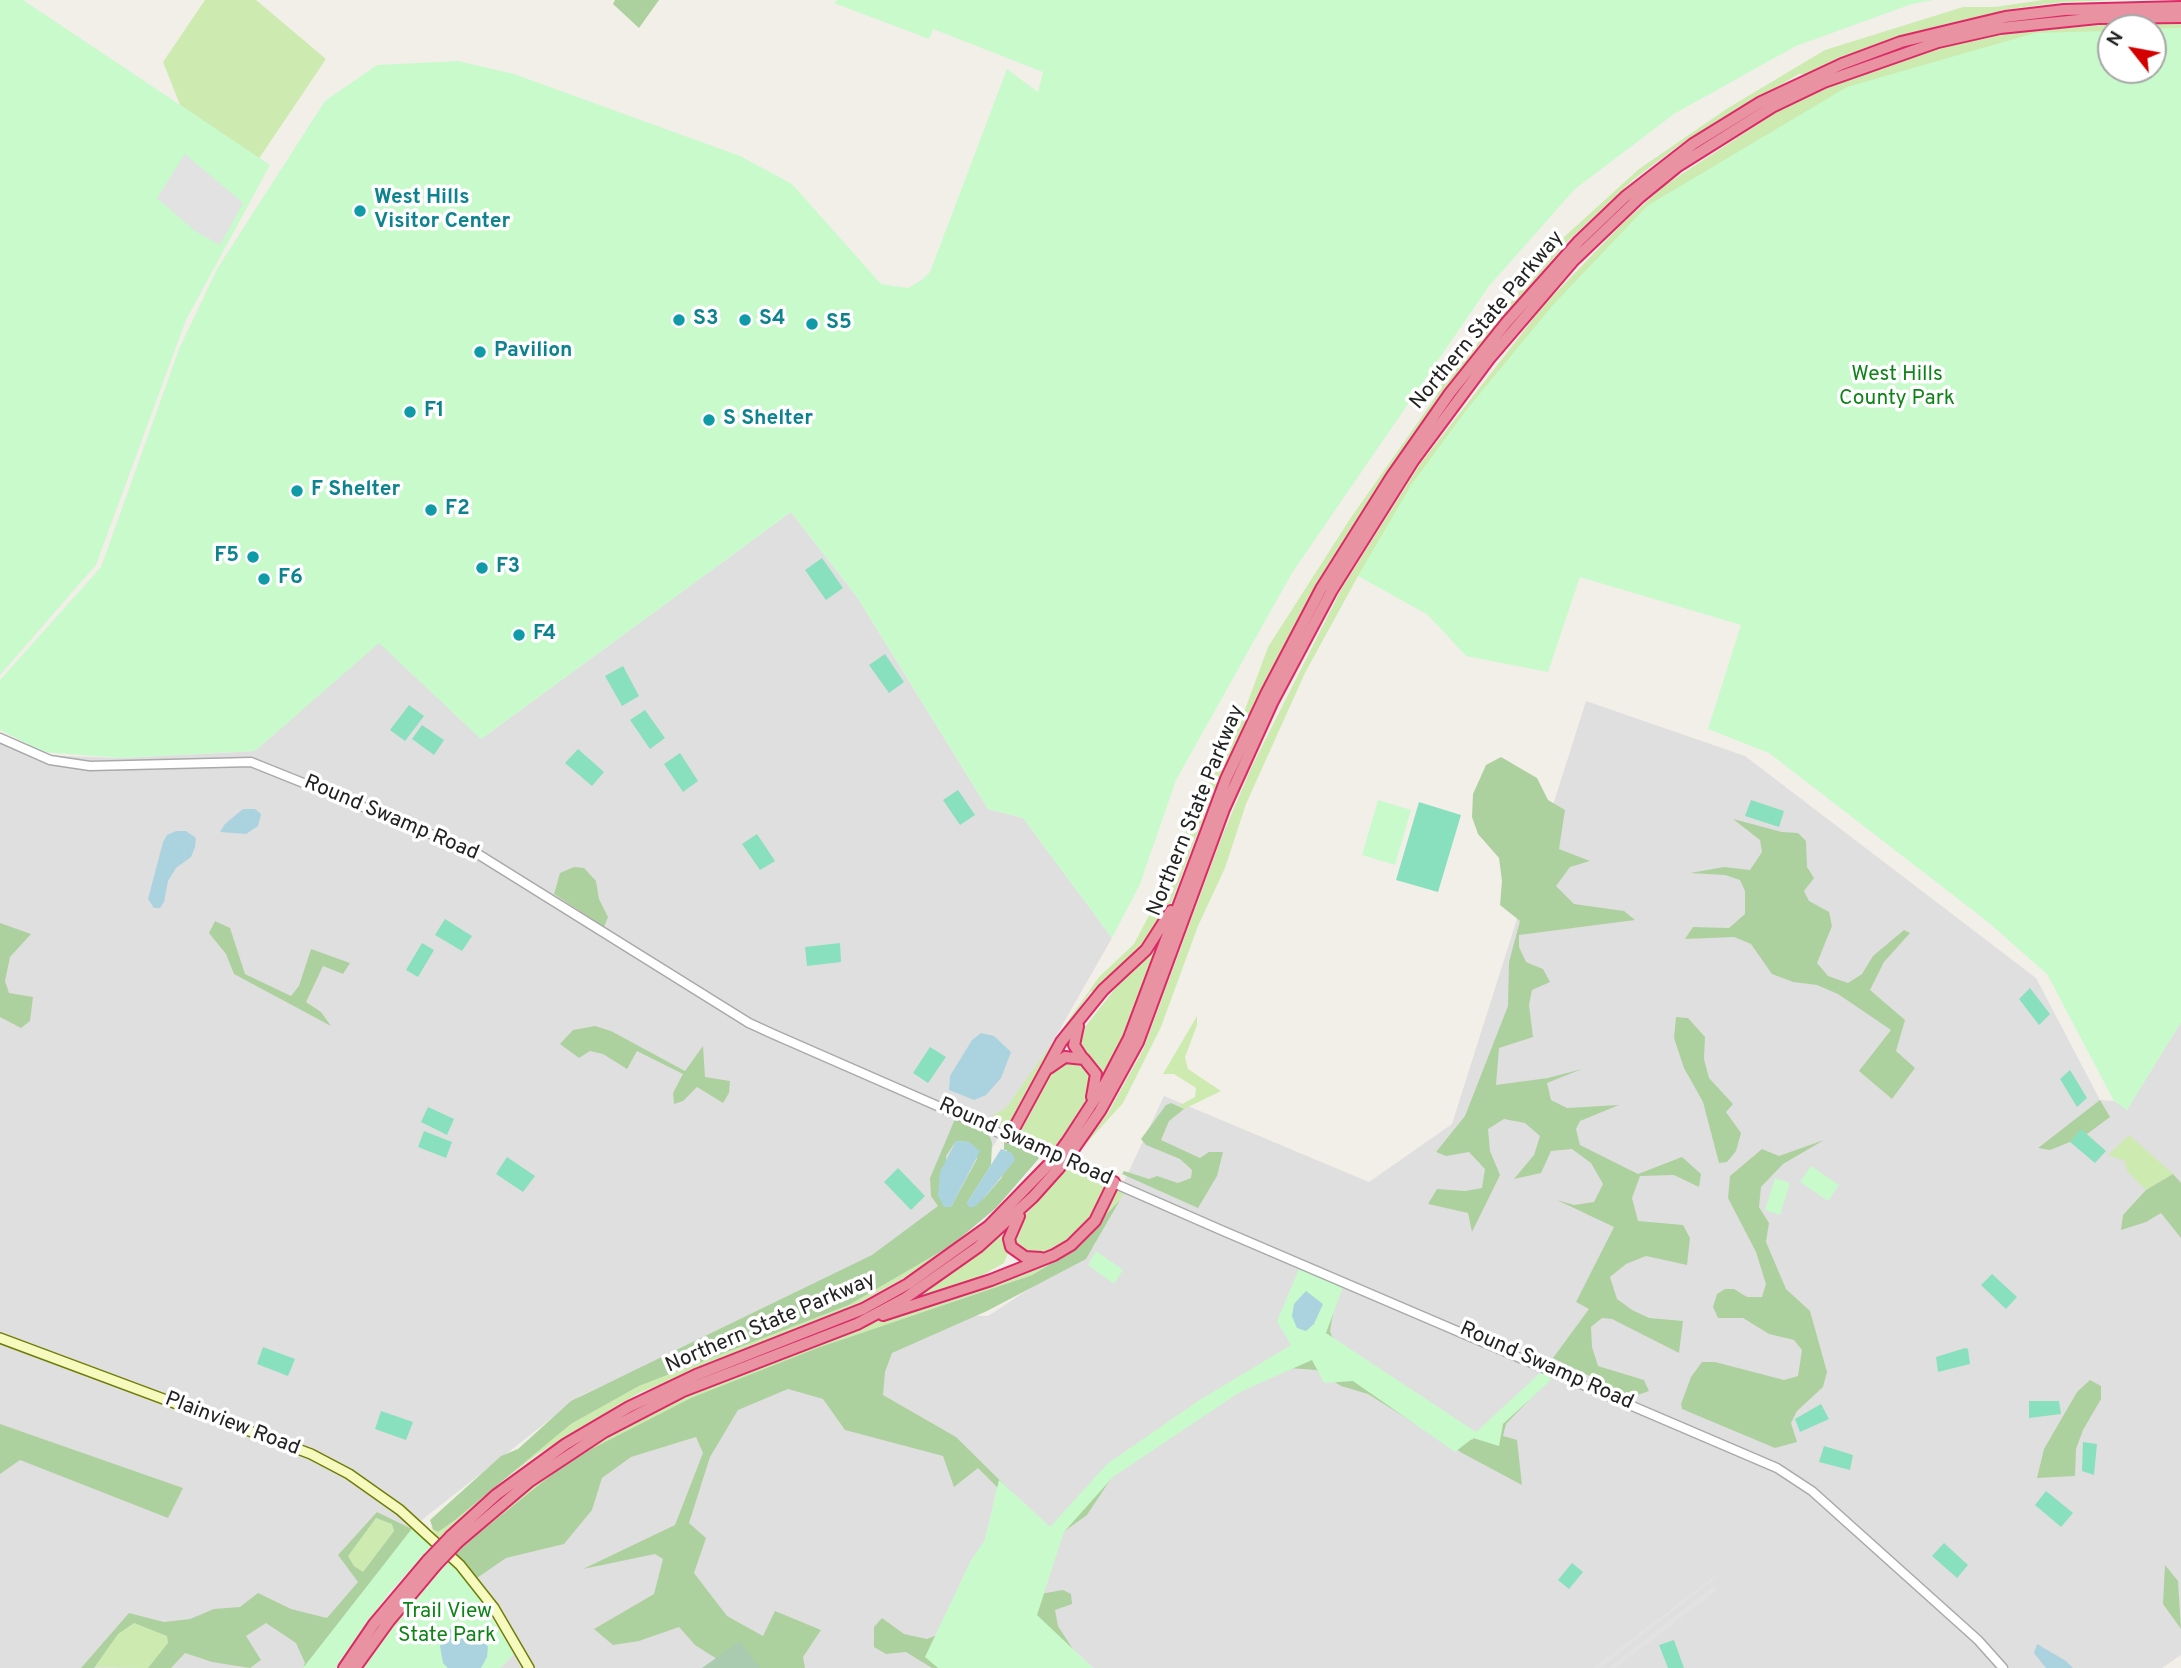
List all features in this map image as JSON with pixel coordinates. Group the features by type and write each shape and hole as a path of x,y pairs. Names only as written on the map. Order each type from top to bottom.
{"highway":[{"name":"Northern State Parkway","path":"1071,1145 1075,1130 1129,1038 1238,751 1293,640 1392,475 1450,393 1506,323 1578,241 1625,197 1728,121 1802,81 1871,52 1961,26 2005,17 2064,10 2181,7"},
{"name":"Northern State Parkway","path":"455,1539 530,1480 604,1432 683,1391 857,1324 941,1275 978,1247 1032,1197 1100,1111 1138,1042 1224,809 1272,703 1332,590 1413,461 1489,359 1573,261 1640,197 1678,166 1772,107 1824,82 1938,42 2000,28 2098,18 2181,17"},
{"path":"1010,1136 1060,1042 1087,1008 1154,940 1198,851"},
{"path":"1075,1130 1096,1086 1094,1069 1077,1051 1073,1037 1087,1008"},
{"path":"1039,1081 1061,1058 1071,1056 1084,1059"},
{"name":"Northern State Parkway","path":"344,1668 374,1624 496,1495 566,1444 629,1408 696,1375 863,1309 908,1284 989,1226 1053,1168"},
{"path":"1032,1197 1012,1227 1009,1239 1017,1254 1035,1259 1054,1252 1081,1232 1114,1182"},
{"path":"857,1324 991,1280 1054,1255 1071,1245 1095,1221 1114,1182"},
{"name":"Northern State Parkway","path":"355,1668 432,1563"}],"main road":[{"name":"Plainview Road","path":"0,1338 334,1465 400,1510 443,1549 489,1600 529,1668"}],"street":[{"name":"Round Swamp Road","path":"0,738 50,760 79,765 251,762 363,805 487,859 749,1023 1777,1468 1812,1491 1959,1622 2003,1668"}],"shaded area":[{"path":"185,154 243,203 220,245 195,231 157,198"},
{"path":"791,512 857,597 988,809 1023,818 1112,938 949,1224 580,1396 414,1526 303,1668 0,1668 0,732 35,755 121,758 255,751 379,642 481,739"},
{"path":"1586,701 1745,756 2036,978 2100,1100 2114,1101 2127,1109 2181,1022 2181,1655 2162,1668 1093,1668 1037,1615 1050,1527 999,1480 985,1540 938,1668 500,1668 514,1654 463,1556 665,1418 933,1315 988,1316 1094,1246 1164,1096 1369,1182 1452,1124"},
{"path":"1716,1575 1717,1577 1600,1668 1593,1668"},
{"path":"1715,1585 1717,1590 1616,1668 1608,1668"}],"green space":[{"path":"0,0 23,0 270,165 186,320 96,565 0,675"},
{"path":"205,0 256,0 326,59 258,160 180,105 163,62"},
{"path":"615,0 659,0 639,28 613,4"},
{"path":"837,0 1933,0 1912,4 1796,46 1674,114 1575,189 1489,286 1292,573 1176,780 1140,884 1112,938 1023,818 988,809 857,597 791,512 481,739 379,643 255,751 121,758 43,752 0,730 0,680 101,567 179,349 217,269 325,101 377,65 458,61 514,74 740,156 792,184 881,284 908,288 922,280 930,272 1007,69 1038,92 1043,72 933,29 929,39 834,3"},
{"path":"2043,0 2119,0 2063,2 2002,10 1996,15 1932,28 1884,43 1808,74 1799,74 1681,144 1633,180 1568,241 1473,353 1255,709 1213,793 1167,914 1155,934 1096,995 1091,991 1035,1077 1008,1128 986,1119 1006,1108 1099,977 1134,944 1155,904 1191,820 1240,723 1268,647 1350,519 1437,395 1452,362 1476,345 1563,238 1639,169 1728,108 1825,50 1963,7 1995,7"},
{"path":"2167,21 2181,21 2181,32 2167,31"},
{"path":"2097,25 2097,44 1358,576 1305,673 1246,804 1225,868 1198,926 1161,1027 1123,1103 1075,1156 1108,1113 1143,1050 1222,836 1252,766 1342,588 1420,464 1544,305 1621,225 1665,185 1786,106 1853,75 1921,52 1998,34"},
{"name":"West Hills County Park","path":"2167,28 2181,28 2181,1022 2127,1110 2114,1101 2047,974 1988,922 1769,753 1708,729 1741,625 1580,577 1548,672 1466,656 1428,615 1358,576 1411,485 1467,409 1553,305 1647,206 1847,87 2035,33 2097,31 2097,84 2167,84"},
{"path":"822,558 843,588 826,600 805,570"},
{"path":"885,654 904,682 889,693 869,665"},
{"path":"623,666 639,696 622,706 605,676"},
{"path":"409,705 424,716 405,741 390,730"},
{"path":"645,710 665,738 650,749 630,720"},
{"path":"422,725 444,740 434,755 412,739"},
{"path":"578,749 604,772 592,786 565,763"},
{"path":"680,753 698,781 683,792 664,764"},
{"path":"1501,757 1537,778 1548,800 1565,810 1559,849 1590,861 1570,867 1556,886 1574,904 1624,911 1635,920 1519,935 1519,947 1526,962 1543,969 1550,982 1532,990 1529,1005 1533,1037 1499,1048 1496,1085 1548,1078 1582,1069 1547,1083 1551,1100 1567,1108 1619,1105 1580,1121 1576,1129 1580,1145 1638,1174 1682,1157 1701,1174 1699,1187 1674,1175 1640,1176 1632,1198 1638,1221 1683,1225 1690,1238 1687,1265 1646,1256 1626,1264 1610,1277 1617,1299 1632,1310 1649,1318 1683,1321 1679,1353 1612,1319 1602,1318 1591,1327 1592,1347 1598,1366 1644,1380 1649,1391 1632,1397 1553,1358 1589,1309 1576,1302 1614,1227 1557,1200 1574,1205 1594,1202 1603,1184 1591,1163 1572,1149 1551,1151 1541,1173 1514,1179 1534,1155 1540,1136 1525,1123 1504,1119 1488,1129 1490,1151 1500,1175 1472,1232 1468,1213 1428,1204 1437,1189 1465,1191 1482,1188 1485,1169 1469,1152 1446,1156 1436,1152 1465,1116 1508,1006 1509,962 1520,921 1500,905 1502,881 1499,858 1478,834 1472,817 1473,794 1486,765"},
{"path":"958,790 975,815 960,825 943,800"},
{"path":"1378,800 1411,810 1395,865 1362,855"},
{"path":"1751,800 1784,811 1779,827 1745,816"},
{"path":"1419,802 1461,815 1438,892 1396,880"},
{"path":"1733,819 1782,832 1798,833 1806,841 1807,867 1814,878 1804,891 1809,901 1829,912 1832,926 1817,963 1828,976 1848,983 1862,974 1873,956 1904,930 1910,933 1884,962 1870,990 1905,1020 1896,1051 1915,1068 1892,1099 1859,1071 1891,1030 1838,994 1817,985 1793,982 1772,974 1751,944 1734,937 1685,939 1693,927 1729,928 1745,914 1745,891 1740,880 1725,875 1690,873 1724,867 1750,870 1762,852 1760,840"},
{"path":"757,834 775,861 760,870 742,844"},
{"path":"574,867 584,868 596,881 599,899 608,917 604,927 554,894 560,873"},
{"path":"445,919 472,936 462,951 435,935"},
{"path":"215,921 230,928 245,974 291,996 299,986 311,949 350,963 343,974 323,966 306,1002 321,1012 331,1026 234,974 226,954 209,933"},
{"path":"0,923 31,934 10,957 5,981 9,993 33,997 30,1021 21,1028 0,1017"},
{"path":"1159,937 1162,939 1130,1026 1101,1082 1079,1049 1078,1036 1114,990 1117,980"},
{"path":"422,943 434,950 418,977 406,970"},
{"path":"840,943 841,962 807,966 805,947"},
{"path":"2030,988 2050,1014 2039,1025 2019,999"},
{"path":"1197,1016 1197,1025 1185,1057 1188,1069 1221,1091 1184,1109 1175,1108 1195,1097 1196,1088 1174,1074 1163,1074"},
{"path":"1676,1017 1688,1018 1705,1037 1704,1059 1709,1078 1733,1104 1726,1112 1741,1133 1736,1151 1727,1162 1719,1163 1703,1102 1684,1068 1674,1038"},
{"path":"595,1026 611,1031 685,1071 703,1046 705,1077 730,1081 729,1093 723,1103 697,1087 683,1101 674,1104 673,1093 683,1074 637,1051 627,1069 603,1054 590,1051 579,1058 560,1044 573,1030"},
{"path":"930,1047 946,1057 928,1083 913,1073"},
{"path":"1079,1059 1093,1075 1090,1095 1071,1130 1054,1151 1023,1137 1020,1129 1055,1065"},
{"path":"2070,1070 2087,1098 2077,1107 2060,1079"},
{"path":"2100,1100 2110,1117 2087,1134 2081,1130 2070,1142 2050,1150 2038,1148"},
{"path":"1171,1103 1184,1109 1169,1121 1161,1140 1200,1158 1209,1152 1223,1152 1217,1176 1198,1208 1122,1174 1124,1171 1149,1179 1157,1176 1178,1183 1191,1178 1192,1170 1180,1159 1146,1145 1141,1139 1166,1105"},
{"path":"428,1107 454,1119 447,1135 421,1122"},
{"path":"955,1119 980,1129 990,1137 992,1143 991,1165 967,1203 984,1198 1002,1177 1007,1150 1004,1150 1004,1140 1041,1156 996,1208 952,1245 849,1305 639,1386 571,1424 455,1520 438,1532 433,1529 430,1520 501,1456 518,1449 571,1401 872,1255 938,1206 931,1196 930,1178","holes":["956,1141 969,1142 977,1159 951,1207 946,1156"]},
{"path":"2081,1129 2106,1151 2095,1163 2070,1142"},
{"path":"424,1131 452,1142 446,1158 418,1147"},
{"path":"2129,1135 2173,1174 2146,1190 2127,1171 2125,1161 2108,1155"},
{"path":"1824,1140 1783,1164 1761,1187 1759,1207 1769,1223 1766,1242 1786,1289 1810,1311 1827,1372 1823,1387 1797,1411 1791,1423 1797,1442 1775,1448 1682,1409 1681,1404 1691,1377 1702,1362 1715,1362 1784,1380 1798,1376 1802,1350 1794,1340 1769,1334 1743,1318 1718,1318 1713,1307 1717,1294 1725,1289 1734,1289 1747,1297 1762,1297 1766,1284 1756,1252 1728,1198 1730,1176 1762,1149 1779,1156"},
{"path":"507,1157 535,1176 523,1192 496,1174"},
{"path":"1067,1166 1102,1182 1105,1189 1085,1225 1073,1237 1039,1257 1022,1254 1014,1242 1014,1228"},
{"path":"1811,1166 1839,1185 1828,1201 1800,1182"},
{"path":"898,1168 925,1196 911,1210 884,1182"},
{"path":"2173,1174 2181,1183 2181,1238 2161,1213 2146,1222 2121,1230 2123,1215 2146,1190"},
{"path":"1775,1178 1790,1183 1780,1215 1765,1210"},
{"path":"1118,1190 1124,1194 1094,1232 1071,1252 1032,1275 820,1347 454,1553 518,1497 568,1459 631,1423 691,1393 1070,1248"},
{"path":"1120,1200 1086,1259 987,1311 892,1353 885,1372 883,1395 956,1437 1048,1528 1053,1527 1106,1467 1294,1347 1337,1290 1330,1331 1334,1342 1472,1440 1541,1377 1549,1379 1506,1424 1503,1436 1517,1440 1522,1485 1462,1453 1368,1394 1341,1386 1316,1370 1289,1368 1243,1389 1112,1477 1087,1515 1062,1533 1054,1562 997,1487 978,1468 954,1487 943,1456 845,1430 823,1399 788,1389 738,1410 710,1457 689,1523 706,1538 694,1573 727,1616 763,1636 775,1611 821,1630 803,1657 805,1668 731,1668 695,1645 679,1627 639,1641 613,1645 594,1629 654,1594 663,1559 655,1554 583,1569 675,1525 703,1453 696,1437 631,1457 602,1478 592,1510 564,1544 506,1558 477,1578 453,1554 570,1460 691,1398 820,1347 1032,1275 1071,1252"},
{"path":"1008,1226 1008,1253 1004,1263 960,1288 910,1301 947,1276"},
{"path":"952,1245 918,1270 834,1317 639,1393 538,1454 500,1483 440,1539 433,1531 431,1526 438,1532 571,1424 639,1386 849,1305"},
{"path":"1096,1251 1123,1270 1114,1284 1088,1265"},
{"path":"1299,1269 1343,1287 1326,1333 1476,1432 1541,1372 1552,1379 1503,1424 1499,1446 1473,1438 1455,1452 1353,1381 1324,1383 1312,1360 1240,1392 1113,1477 1064,1532 1037,1615 1093,1668 938,1668 925,1657 971,1560 985,1540 999,1480 1050,1527 1107,1464 1198,1401 1291,1345 1277,1321"},
{"path":"1992,1274 2017,1297 2006,1309 1981,1285"},
{"path":"263,1347 295,1359 288,1376 257,1364"},
{"path":"1968,1349 1970,1364 1938,1372 1936,1357"},
{"path":"2090,1380 2101,1386 2101,1399 2083,1430 2076,1449 2075,1476 2037,1478 2044,1449 2077,1392"},
{"path":"2029,1401 2059,1401 2061,1414 2029,1418"},
{"path":"1821,1404 1829,1419 1800,1432 1795,1419"},
{"path":"381,1411 413,1422 406,1440 375,1429"},
{"path":"0,1424 183,1488 168,1518 20,1460 0,1474"},
{"path":"2083,1442 2097,1444 2094,1475 2082,1471"},
{"path":"1824,1446 1853,1455 1850,1470 1819,1462"},
{"path":"2046,1491 2073,1513 2061,1527 2035,1505"},
{"path":"377,1512 412,1529 433,1546 303,1668 305,1663 296,1643 266,1623 246,1636 261,1660 250,1668 212,1662 185,1653 171,1668 148,1668 168,1643 167,1636 134,1623 118,1634 94,1668 81,1668 129,1613 164,1622 190,1619 214,1609 240,1607 258,1593 291,1609 327,1618 358,1582 338,1555","holes":["376,1518 392,1524 394,1531 363,1572 354,1566 348,1556"]},
{"path":"376,1518 392,1524 394,1531 363,1572 354,1566 348,1556"},
{"name":"Trail View State Park","path":"414,1526 433,1546 389,1593 336,1668 303,1668"},
{"path":"1944,1543 1968,1565 1957,1578 1932,1556"},
{"name":"Trail View State Park","path":"449,1560 478,1595 514,1654 500,1668 363,1668 400,1616"},
{"path":"1572,1563 1583,1572 1569,1589 1558,1580"},
{"path":"2165,1565 2178,1581 2181,1629 2163,1604"},
{"path":"1063,1590 1071,1594 1072,1604 1055,1610 1058,1626 1085,1668 932,1668 906,1652 886,1654 874,1647 874,1627 882,1618 904,1634 927,1639 1040,1594"},
{"path":"134,1623 167,1636 168,1643 148,1668 92,1667 118,1634"},
{"path":"1674,1640 1684,1668 1668,1668 1659,1645"},
{"path":"740,1641 760,1668 702,1668"}],"water":[{"path":"243,809 255,809 261,814 258,826 246,834 220,832 225,824"},
{"path":"186,831 196,838 195,847 191,857 176,868 168,881 164,902 160,908 154,908 148,899 163,842 167,835"},
{"path":"981,1033 994,1036 1011,1052 1001,1078 986,1095 974,1100 949,1090 950,1076 972,1040"},
{"path":"956,1141 969,1142 980,1151 951,1207 944,1207 938,1196 940,1172"},
{"path":"1001,1149 1012,1153 1015,1160 984,1198 974,1207 969,1207 967,1203"},
{"path":"1306,1291 1323,1304 1314,1324 1306,1331 1297,1328 1292,1316 1294,1304"},
{"path":"461,1625 483,1639 488,1647 487,1657 481,1668 448,1668 443,1663 440,1646 452,1627"},
{"path":"2037,1644 2073,1668 2046,1668 2034,1653"}],"place":[{"name":"West Hills Visitor Center","path":"360,211"},
{"name":"S3","path":"679,320"},
{"name":"S4","path":"745,320"},
{"name":"S5","path":"812,324"},
{"name":"Pavilion","path":"480,352"},
{"name":"F1","path":"410,412"},
{"name":"S Shelter","path":"709,420"},
{"name":"F Shelter","path":"297,491"},
{"name":"F2","path":"431,510"},
{"name":"F5","path":"253,557"},
{"name":"F3","path":"482,568"},
{"name":"F6","path":"264,579"},
{"name":"F4","path":"519,635"}]}
